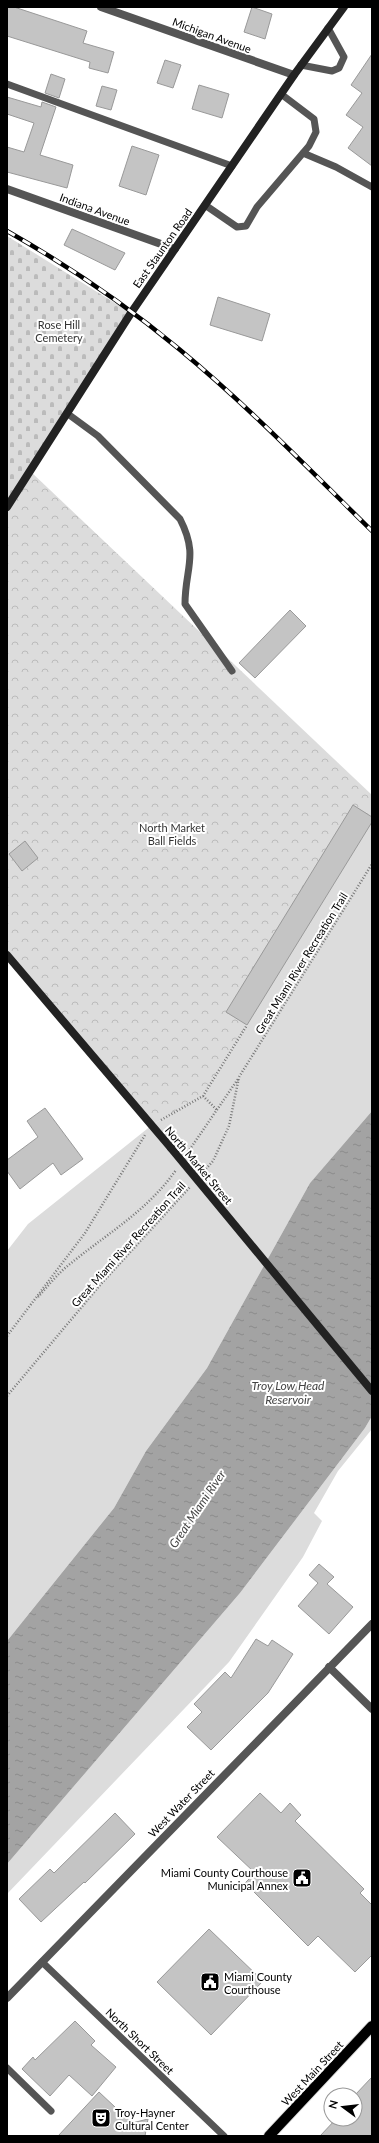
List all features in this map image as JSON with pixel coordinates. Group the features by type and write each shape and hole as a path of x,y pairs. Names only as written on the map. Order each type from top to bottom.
{"main road":[{"name":"East Staunton Road","path":"7,507 68,414 131,312 294,75 344,7"},
{"name":"North Market Street","path":"7,955 152,1125 372,1390"},
{"name":"West Main Street","path":"269,2136 372,2026"}],"street":[{"name":"Michigan Avenue","path":"102,7 294,75"},
{"name":"Indiana Avenue","path":"7,189 175,249"},
{"name":"West Water Street","path":"7,1998 372,1624"},
{"path":"329,1667 372,1709"}],"lane":[{"path":"301,66 332,71 339,68 344,57 328,28"},
{"path":"7,84 232,166"},
{"path":"205,205 237,227 246,226 257,207 309,146 316,132 314,119 281,94"},
{"path":"303,153 336,167 372,187"},
{"path":"68,414 98,436 180,519 187,532 191,560 185,592 185,604 232,671"},
{"name":"North Short Street","path":"42,1962 224,2136"},
{"path":"7,2068 50,2111"}],"path":[{"name":"Great Miami River Recreation Trail","path":"203,1172 213,1161 229,1126 239,1077 372,864"},
{"path":"7,1336 85,1233 152,1125 203,1096 247,1025"},
{"path":"186,1155 239,1077"},
{"path":"203,1096 217,1110"},
{"path":"29,1306 69,1264 128,1222 164,1187 177,1168"},
{"name":"Great Miami River Recreation Trail","path":"7,1396 101,1284 194,1183"}],"green space":[{"name":"Rose Hill Cemetery","path":"7,236 131,313 7,507"},
{"name":"North Market Ball Fields","path":"30,471 372,795 372,822 203,1096 152,1125 7,955 7,507"},
{"path":"372,822 372,1111 310,1183 207,1368 146,1451 114,1508 7,1641 7,1251 28,1224 152,1125 203,1096"},
{"path":"372,1416 372,1429 338,1471 314,1513 322,1521 303,1557 229,1662 7,1894 7,1864 240,1593 365,1428"}],"water":[{"name":"Troy Low Head Reservoir","path":"372,1111 372,1416 365,1428 240,1593 7,1864 7,1641 114,1508 146,1451 207,1368 310,1183"}],"building":[{"path":"7,7 14,7 87,31 83,43 114,52 108,73 89,68 90,62 7,36"},
{"path":"252,7 272,14 265,39 244,32"},
{"path":"372,54 372,166 348,148 363,127 346,115 362,93 351,85"},
{"path":"165,60 181,65 173,88 157,83"},
{"path":"51,74 65,79 59,98 45,93"},
{"path":"199,85 229,94 222,118 192,109"},
{"path":"102,86 117,90 111,110 96,106"},
{"path":"7,97 41,107 42,102 56,107 40,155 73,165 67,188 7,172 7,147 24,152 34,123 7,114"},
{"path":"132,146 159,155 146,195 119,186"},
{"path":"72,229 125,253 115,270 64,245"},
{"path":"218,297 270,314 262,341 210,325"},
{"path":"290,610 306,626 255,678 239,663"},
{"path":"353,805 372,817 372,822 247,1025 226,1012"},
{"path":"25,841 38,858 22,871 9,854"},
{"path":"45,1108 83,1159 61,1175 53,1163 20,1189 7,1171 7,1160 38,1137 27,1121"},
{"path":"319,1564 334,1577 327,1584 353,1607 329,1634 298,1606 318,1583 309,1575"},
{"path":"256,1639 268,1646 272,1640 293,1654 268,1693 211,1750 187,1727 202,1712 194,1704 225,1672 231,1678"},
{"name":"Miami County Courthouse Municipal Annex","path":"260,1793 281,1813 290,1803 301,1815 295,1821 364,1889 360,1893 372,1905 372,1955 355,1972 318,1936 308,1946 245,1883 255,1873 217,1837"},
{"path":"115,1813 135,1834 85,1883 84,1882 41,1922 19,1899 50,1869 54,1873"},
{"name":"Miami County Courthouse","path":"209,1929 263,1981 211,2035 157,1982"},
{"path":"75,2021 95,2041 91,2045 116,2067 92,2096 69,2075 50,2096 22,2069 33,2057 35,2060"},
{"path":"372,2077 372,2136 320,2136 328,2127 363,2127 363,2087"},
{"name":"Troy-Hayner Cultural Center","path":"99,2092 132,2123 148,2119 145,2136 58,2136"}],"railway":[{"path":"7,231 96,286 179,349 229,392 372,531"}],"place":[{"name":"Miami County Courthouse Municipal Annex","path":"302,1878"},
{"name":"Miami County Courthouse","path":"210,1982"},
{"name":"Troy-Hayner Cultural Center","path":"101,2118"}],"water label":[{"name":"Great Miami River","path":"197,1509"}]}
